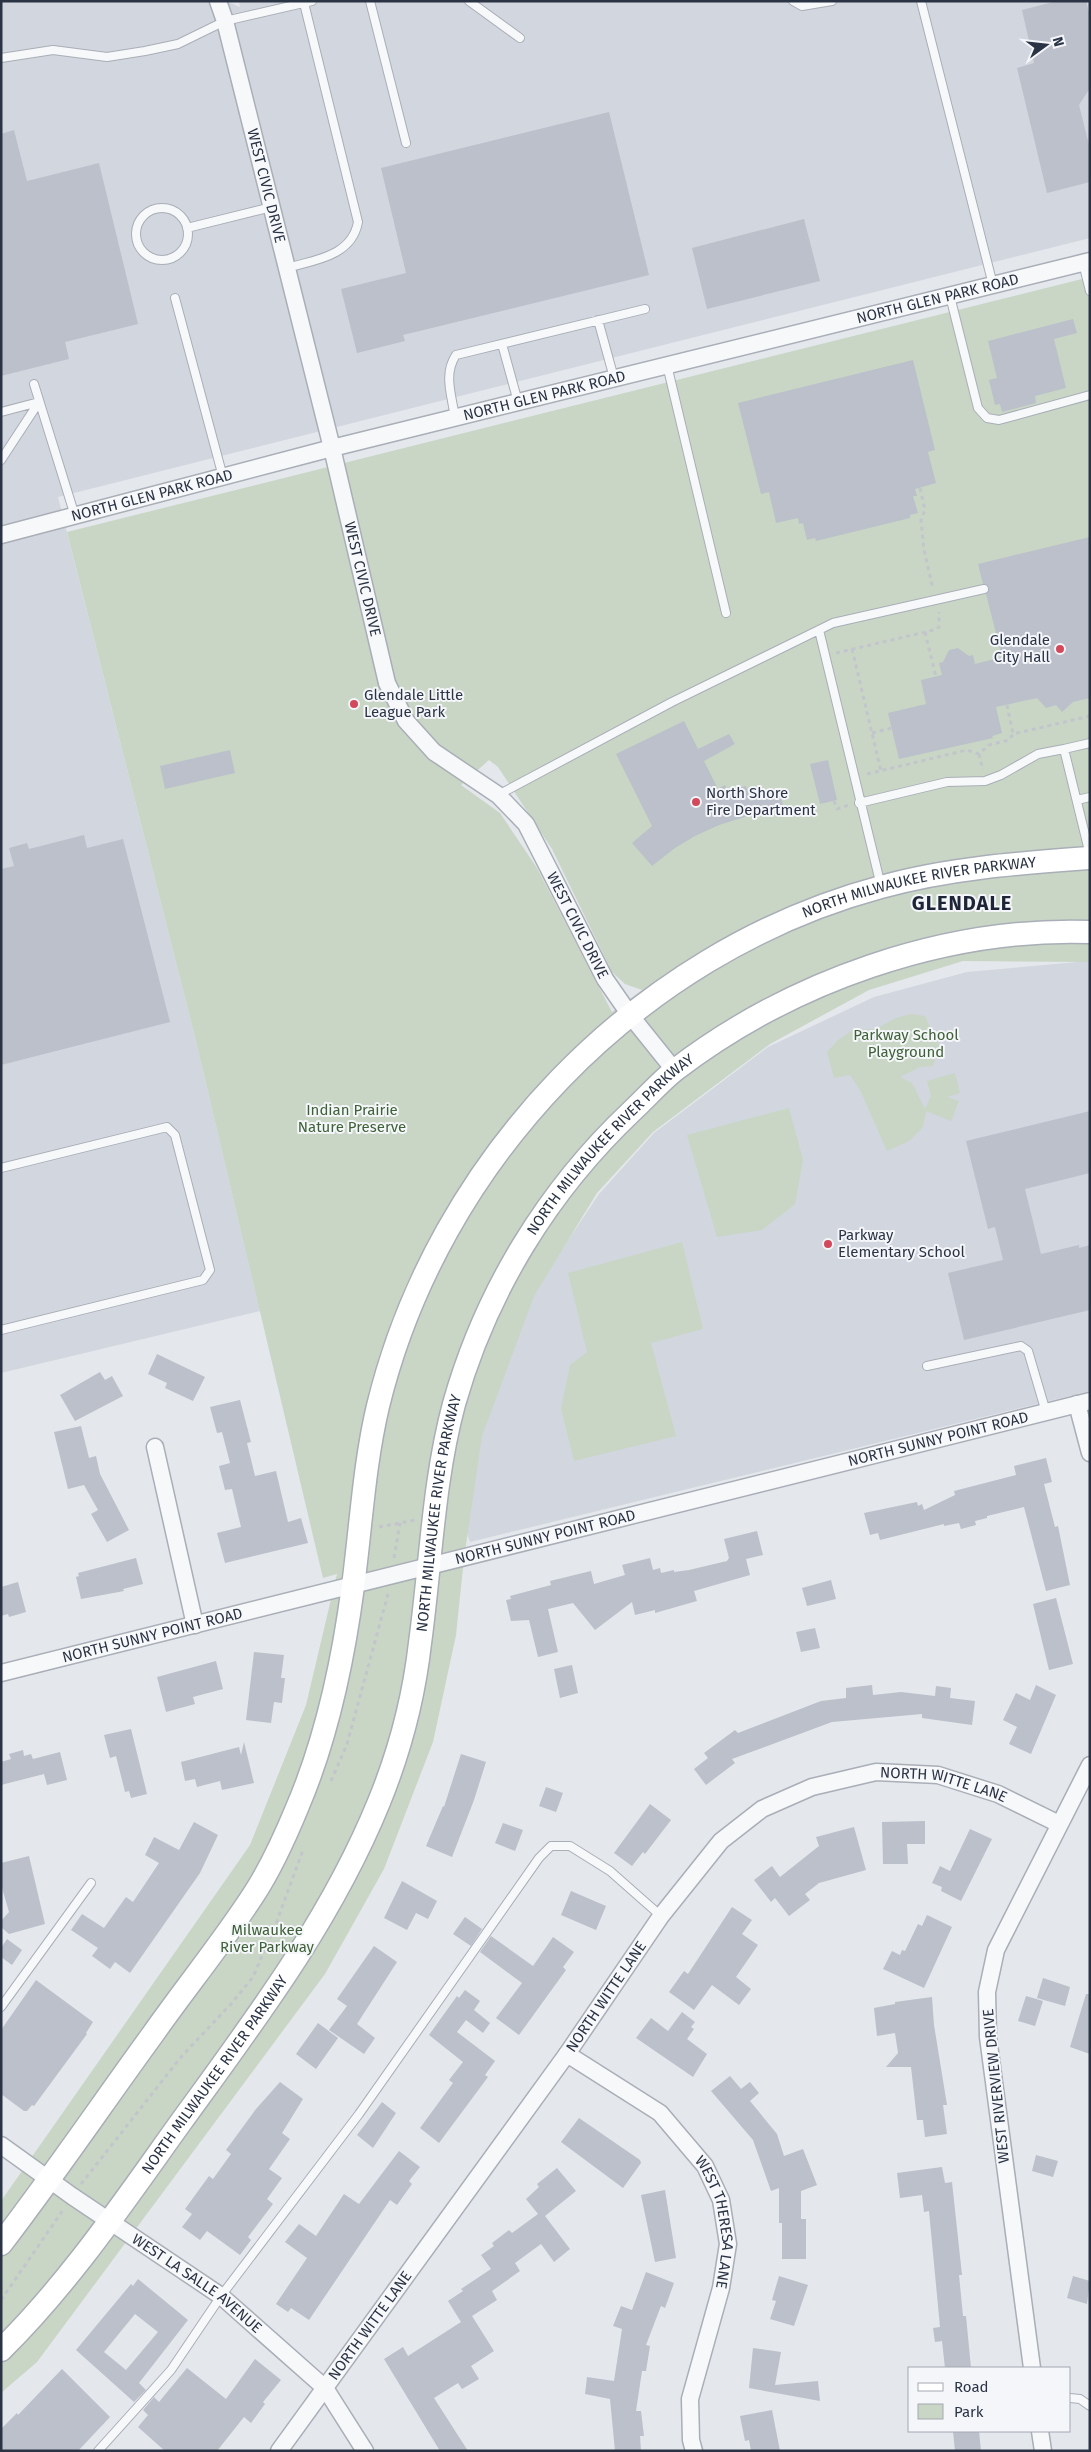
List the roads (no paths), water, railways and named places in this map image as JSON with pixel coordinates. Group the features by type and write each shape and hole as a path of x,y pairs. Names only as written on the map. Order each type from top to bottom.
{"street":[{"name":"WEST CIVIC DRIVE","path":"218,1 225,21 332,448 387,683 406,721 434,752 498,795 526,824 605,979 630,1015 675,1071"},
{"name":"NORTH GLEN PARK ROAD","path":"1,535 332,448 1087,262"},
{"name":"NORTH MILWAUKEE RIVER PARKWAY","path":"1,2244 50,2180 256,1892 297,1808 326,1727 342,1657 368,1460 378,1404 416,1290 435,1251 466,1197 508,1138 554,1083 630,1015 699,967 752,936 798,916 881,887 944,874 1003,865 1090,857"},
{"name":"NORTH MILWAUKEE RIVER PARKWAY","path":"1,2350 29,2323 109,2221 282,1983 353,1862 381,1797 404,1724 420,1650 433,1516 444,1448 472,1348 494,1297 525,1240 566,1181 600,1140 675,1071 737,1030 830,980 875,964 930,949 990,938 1065,931 1090,932"},
{"name":"NORTH SUNNY POINT ROAD","path":"1,1673 1084,1402"},
{"path":"1084,1402 1090,1453"},
{"path":"155,1447 195,1625"},
{"name":"WEST RIVERVIEW DRIVE","path":"1032,2367 988,2037 987,1992 996,1950 1090,1766"},
{"name":"NORTH WITTE LANE","path":"279,2451 567,2054 661,1916 721,1841 762,1809 812,1787 876,1772 938,1775 998,1794 1059,1824"},
{"name":"WEST THERESA LANE","path":"567,2054 660,2113 705,2166 721,2200 728,2244 721,2288 690,2399 691,2440 694,2451"},
{"name":"WEST LA SALLE AVENUE","path":"1,2145 109,2221 221,2296 324,2388 365,2451"},
{"path":"1040,2432 1043,2451"}],"lane":[{"path":"370,1 406,143"},
{"path":"469,1 520,38"},
{"path":"793,1 802,6 832,1"},
{"path":"921,1 993,285"},
{"path":"1,58 53,50 107,57 145,51 178,44 225,21 308,2 358,222 356,234 345,247 322,258 287,268"},
{"path":"187,228 272,207"},
{"path":"163,208 178,214 187,228 188,237 180,252 165,259 148,256 142,250 136,234 137,226 147,212 163,208"},
{"path":"1087,262 1090,291"},
{"path":"950,296 978,408 987,418 999,420 1090,395"},
{"path":"175,298 224,477"},
{"path":"455,418 448,375 450,364 456,355 645,309"},
{"path":"598,320 614,378"},
{"path":"502,344 518,402"},
{"path":"667,365 726,613"},
{"path":"34,384 75,516"},
{"path":"1,412 40,402"},
{"path":"1,460 40,402"},
{"path":"498,795 672,702 832,623 984,589"},
{"path":"819,630 859,803 881,887"},
{"path":"859,803 947,782 985,781 1001,775 1038,754 1090,743"},
{"path":"1064,749 1090,857"},
{"path":"1077,800 1090,797"},
{"path":"1,1168 167,1127 175,1135 210,1270 203,1280 1,1330"},
{"path":"927,1366 1021,1346 1028,1351 1046,1412"},
{"path":"98,2451 171,2370 221,2296 359,2114 539,1858 551,1846 570,1846 610,1871 661,1916"},
{"path":"1,2007 91,1883"},
{"path":"1071,2398 1080,2399 1090,2406"}],"place":[{"name":"Glendale City Hall","path":"1060,649"},
{"name":"Glendale Little League Park","path":"354,704"},
{"name":"North Shore Fire Department","path":"696,802"},
{"name":"Parkway Elementary School","path":"828,1244"}],"district":[{"name":"GLENDALE","path":"962,903"}],"park label":[{"name":"Parkway School Playground","path":"906,1044"},
{"name":"Indian Prairie Nature Preserve","path":"352,1118"},
{"name":"Milwaukee River Parkway","path":"267,1938"}]}
